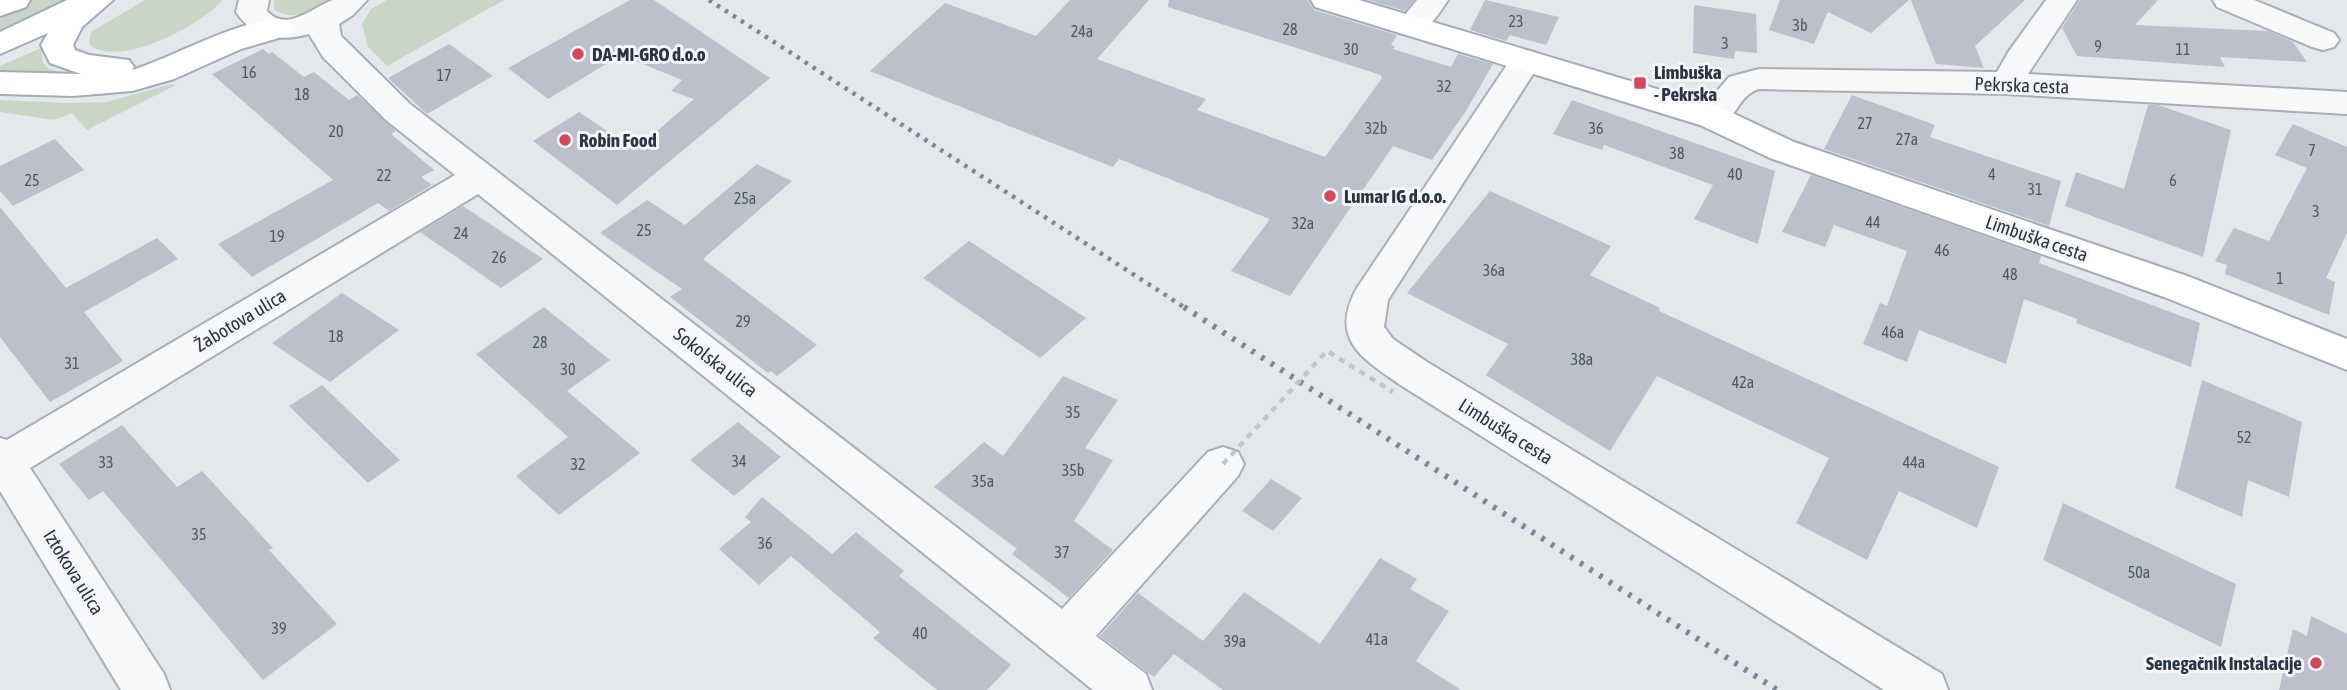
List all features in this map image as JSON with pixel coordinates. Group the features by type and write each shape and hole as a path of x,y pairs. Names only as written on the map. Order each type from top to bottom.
{"main road":[{"path":"0,7 15,0"},
{"path":"0,44 91,0"},
{"path":"97,0 70,21 57,45 61,56 90,67 122,66 156,60 202,38 253,2"},
{"name":"Limbuška cesta","path":"1326,0 1712,117 1782,150 2177,287 2347,355"},
{"path":"0,83 73,85 132,81 163,72 230,42 278,28"}],"street":[{"path":"253,2 251,12 255,20 278,28 296,27 323,20 337,13 352,0"},
{"path":"1411,26 1433,0"},
{"path":"2007,83 2020,58 2062,0"},
{"path":"2228,0 2323,40"},
{"name":"Sokolska ulica","path":"323,20 325,36 334,50 398,112 1073,629 1129,690"},
{"name":"Limbuška cesta","path":"1526,60 1370,298 1364,330 1379,350 1413,373 1925,690"},
{"name":"Pekrska cesta","path":"1712,117 1740,84 1759,79 2007,83 2347,103"},
{"name":"Žabotova ulica","path":"2,460 481,176"},
{"name":"Iztokova ulica","path":"2,460 147,690"},
{"path":"1073,629 1223,464"}],"path":[{"path":"1223,464 1327,351 1394,393"}],"green space":[{"path":"31,0 75,0 0,36 0,14"},
{"path":"145,0 222,0 179,32 138,48 118,52 102,51 89,44 91,32"},
{"path":"274,0 330,0 311,12 288,15 274,9"},
{"path":"387,0 504,0 387,66 368,47 362,24 371,9"},
{"path":"41,48 43,63 50,69 67,74 0,73 0,66"},
{"path":"171,84 176,85 87,130 72,113 54,120 0,112 0,100 107,102"}],"building":[{"path":"630,0 654,0 770,78 617,205 533,141 579,112 635,150 694,99 671,91 682,80 621,55 548,99 508,68"},
{"path":"1070,0 1149,0 1097,59 1206,99 1197,110 1325,157 1382,78 1381,75 1168,7 1169,0 1308,0 1314,10 1397,35 1391,45 1395,46 1393,49 1451,67 1458,54 1493,64 1466,111 1432,160 1393,146 1290,296 1231,271 1270,219 1119,159 1113,167 870,71 945,3 1036,36"},
{"path":"1368,0 1414,0 1405,11"},
{"path":"1485,0 1559,17 1546,45 1510,35 1506,41 1470,30"},
{"path":"1780,0 1909,0 1871,33 1828,12 1814,44 1769,30"},
{"path":"1911,0 2025,0 1975,46 1984,68 1936,64"},
{"path":"2080,0 2158,0 2135,25 2268,31 2293,42 2307,62 2220,57 2225,67 2077,56 2062,28"},
{"path":"1694,5 1756,14 1757,53 1735,51 1734,59 1693,53"},
{"path":"449,44 493,76 427,114 388,78"},
{"path":"263,49 269,54 272,52 304,77 314,72 349,100 357,95 396,131 391,134 434,170 421,177 432,185 389,211 378,203 252,277 218,244 333,180 212,74"},
{"path":"1852,95 1935,125 1930,137 2061,181 2049,226 1824,149"},
{"path":"1572,100 1775,171 1758,244 1694,219 1713,185 1604,145 1602,150 1553,134"},
{"path":"2148,105 2158,105 2231,130 2203,257 2065,206 2076,172 2124,189"},
{"path":"2293,124 2347,147 2347,233 2326,278 2335,282 2329,315 2225,274 2227,265 2215,261 2234,228 2269,241 2307,168 2275,155"},
{"path":"55,139 84,170 13,206 0,191 0,166"},
{"path":"757,164 792,181 703,259 817,345 777,376 771,371 768,373 670,297 682,289 600,233 647,200 685,225"},
{"path":"1811,175 2041,256 2039,263 2200,323 2191,367 2076,323 2077,319 2024,299 2006,364 1919,330 1907,362 1863,344 1880,303 1887,306 1907,251 1834,225 1825,247 1782,232"},
{"path":"1490,191 1611,246 1590,275 1660,308 1659,311 1999,467 1977,528 1899,491 1867,560 1796,523 1829,458 1657,376 1610,451 1486,375 1508,344 1407,293"},
{"path":"463,206 543,259 501,288 420,232"},
{"path":"0,207 66,288 157,238 178,259 84,312 123,361 50,402 0,337"},
{"path":"969,241 1086,318 1040,358 923,278"},
{"path":"342,293 399,330 330,382 272,343"},
{"path":"544,307 610,360 567,391 640,453 559,515 516,476 568,437 476,354"},
{"path":"1063,376 1118,400 1085,448 1113,460 1074,521 1113,550 1069,598 1012,554 1017,549 934,487 984,442 1003,456"},
{"path":"2202,380 2302,422 2289,497 2248,480 2242,517 2175,488"},
{"path":"322,385 400,460 368,483 289,406"},
{"path":"738,422 781,457 734,496 690,460"},
{"path":"122,425 177,487 202,471 273,548 269,550 337,624 263,680 103,491 89,500 59,464"},
{"path":"1271,479 1302,498 1273,531 1242,511"},
{"path":"762,497 832,554 856,532 904,571 899,576 1011,665 987,690 937,690 873,638 880,632 791,556 759,585 719,549 751,522 745,517"},
{"path":"2063,503 2236,584 2221,647 2043,560"},
{"path":"1380,558 1417,579 1410,589 1449,611 1416,661 1461,690 1223,690 1174,654 1154,677 1100,636 1138,593 1203,641 1244,592 1320,644"},
{"name":"Senegačnik Instalacije","path":"2311,616 2347,634 2347,690 2279,690 2293,629 2307,636"}],"railway":[{"path":"709,0 1187,309"},
{"path":"1184,307 1777,690"}],"place":[{"name":"DA-MI-GRO d.o.o","path":"578,54"},
{"name":"Limbuška - Pekrska","path":"1640,83"},
{"name":"Robin Food","path":"565,140"},
{"name":"Lumar IG d.o.o.","path":"1330,196"},
{"name":"Senegačnik Instalacije","path":"2316,663"}]}
